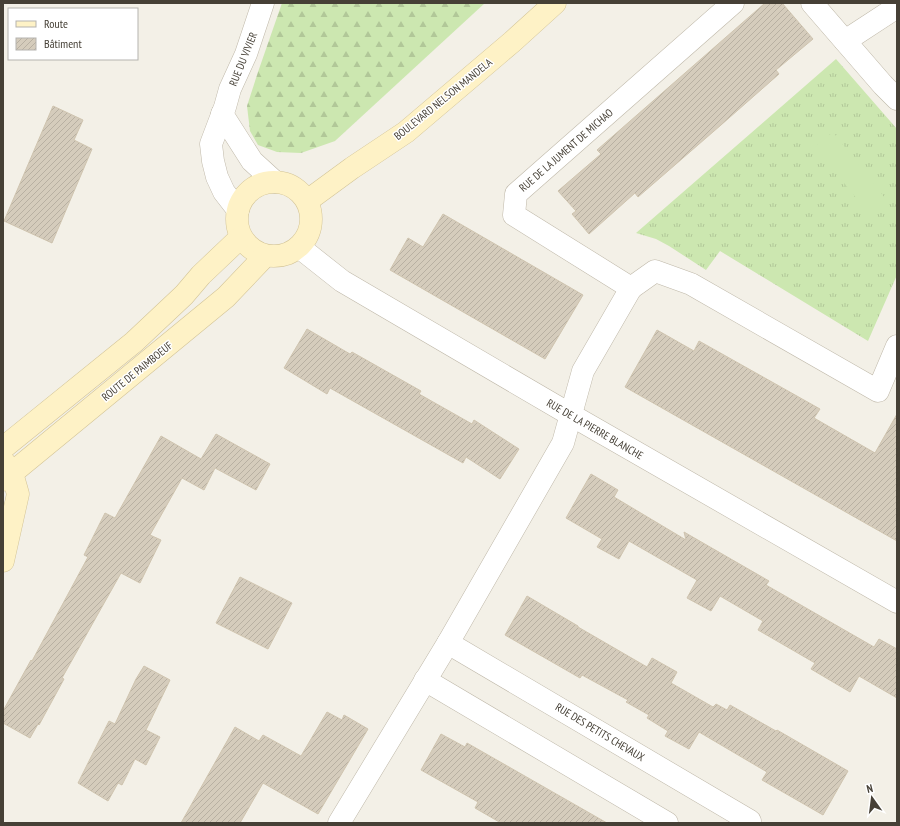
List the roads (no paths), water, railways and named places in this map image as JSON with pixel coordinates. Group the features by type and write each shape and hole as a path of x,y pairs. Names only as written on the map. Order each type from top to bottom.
{"street":[{"name":"RUE DU VIVIER","path":"238,210 224,192 217,177 211,144 230,89 246,54 263,3"},
{"name":"BOULEVARD NELSON MANDELA","path":"307,201 352,168 406,132 512,42 555,3"},
{"name":"RUE DE LA JUMENT DE MICHAO","path":"631,288 514,215 516,194 733,3"},
{"path":"812,3 897,100"},
{"path":"845,41 897,7"},
{"path":"222,114 252,161 275,182"},
{"path":"275,182 286,184 295,188 307,201 310,210 311,225 308,235 296,250 283,256 270,257 253,250 246,245 239,233 237,224 238,210 245,196 256,187 265,183 275,182"},
{"path":"3,448 134,342 184,295 201,275 241,237"},
{"name":"RUE DE LA PIERRE BLANCHE","path":"299,247 342,281 571,415 897,602"},
{"name":"ROUTE DE PAIMBOEUF","path":"6,471 226,298 265,256"},
{"path":"339,823 448,643 563,443 583,371 631,288 655,271 691,284 878,391 897,346"},
{"path":"3,561 18,494 6,471"},
{"name":"RUE DES PETITS CHEVAUX","path":"448,643 750,821 749,823"},
{"path":"425,680 667,823"}]}
